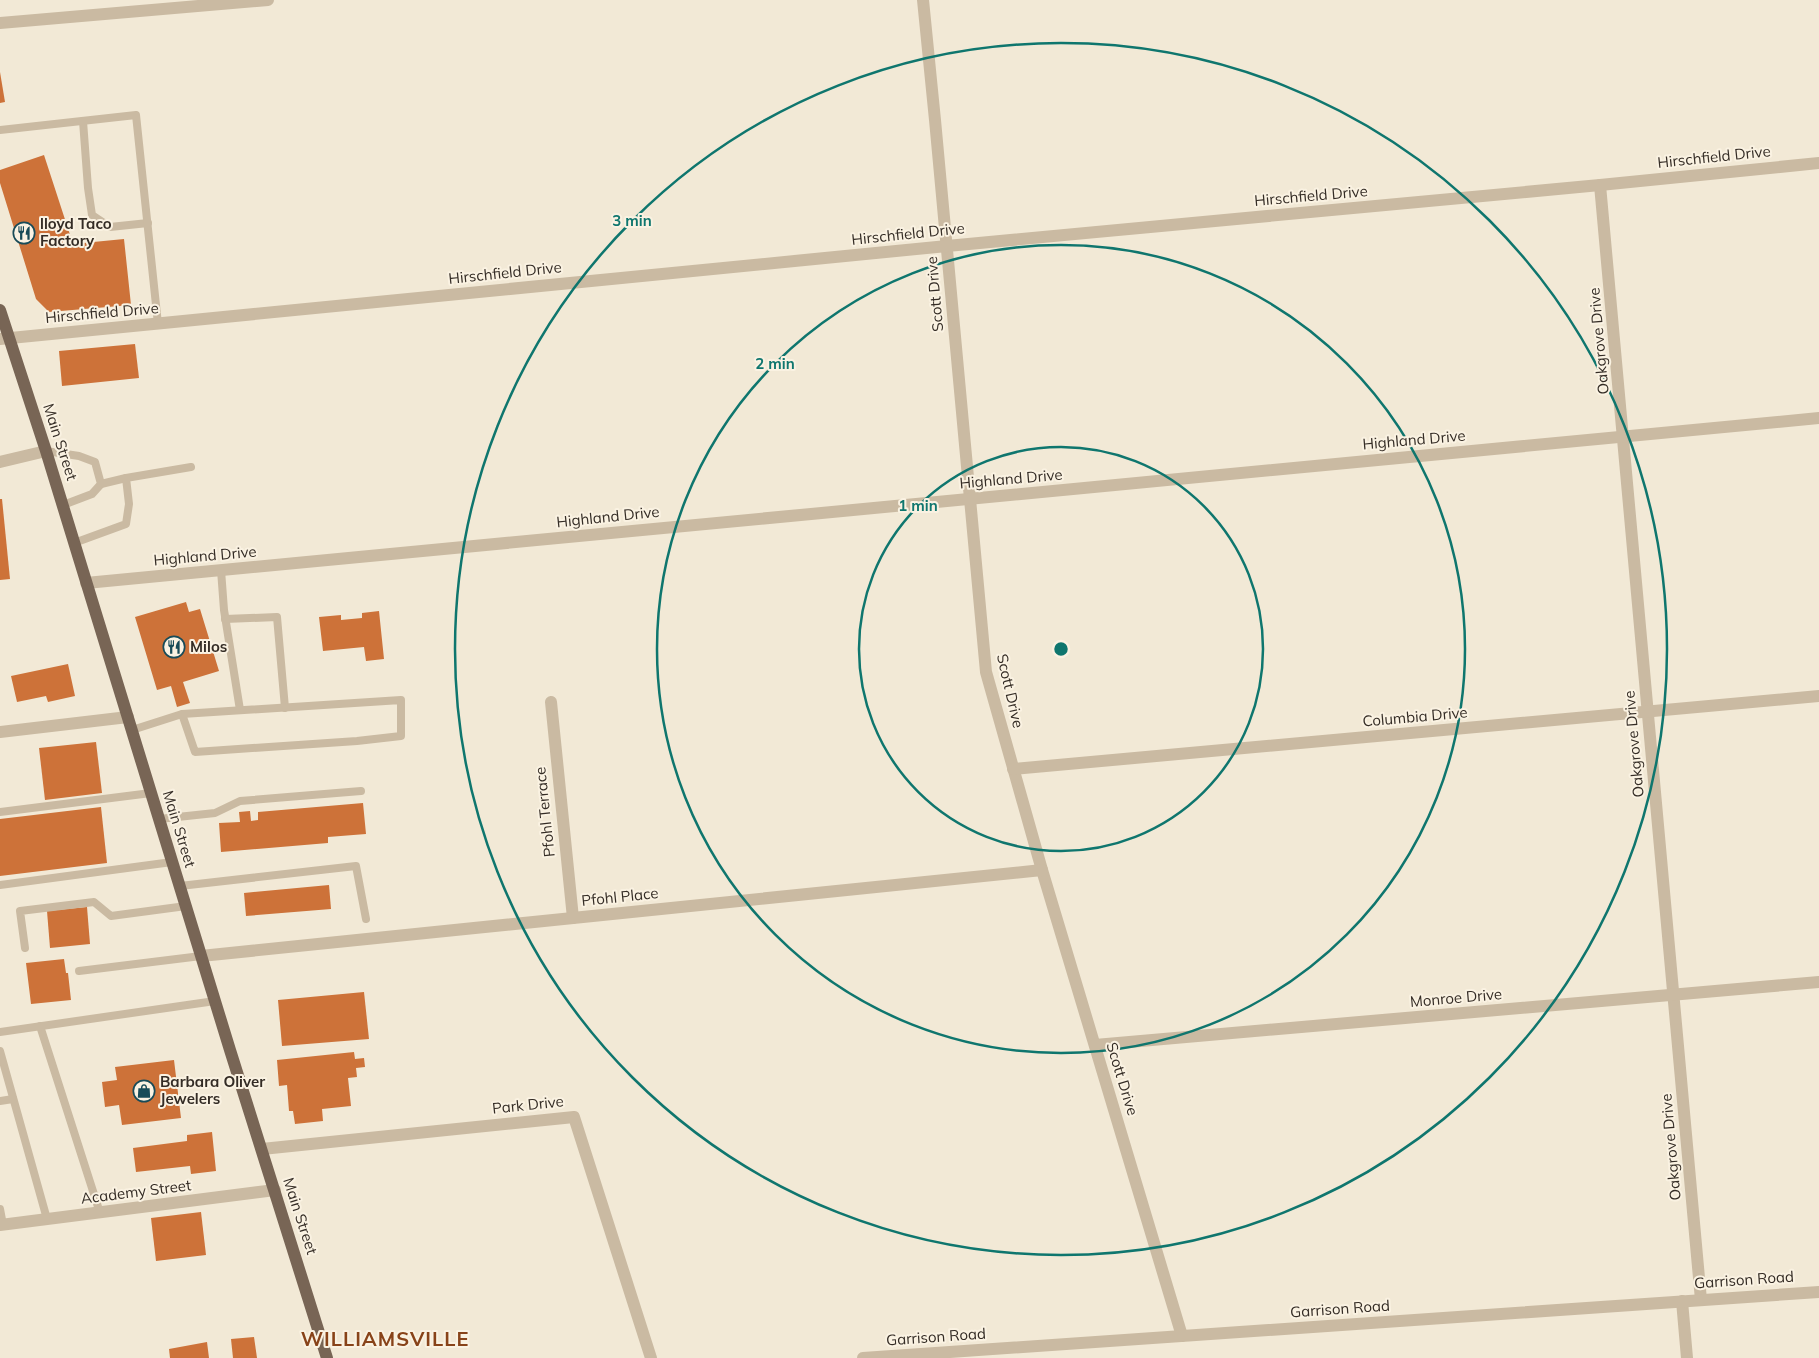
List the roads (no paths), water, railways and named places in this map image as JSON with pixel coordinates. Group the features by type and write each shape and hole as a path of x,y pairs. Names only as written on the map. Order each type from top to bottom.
{"main road":[{"name":"Main Street","path":"0,310 4,339 46,451 327,1358"}],"street":[{"path":"0,24 268,0"},
{"name":"Scott Drive","path":"922,0 947,246 986,672 1042,870 1182,1336"},
{"name":"Hirschfield Drive","path":"4,339 947,246 1819,163"},
{"name":"Oakgrove Drive","path":"1600,185 1701,1300"},
{"name":"Highland Drive","path":"86,583 1819,418"},
{"path":"0,462 46,451"},
{"name":"Columbia Drive","path":"1013,769 1819,696"},
{"name":"Pfohl Terrace","path":"551,702 573,918"},
{"path":"0,732 128,717"},
{"name":"Pfohl Place","path":"201,956 1042,870"},
{"name":"Monroe Drive","path":"1095,1045 1819,982"},
{"name":"Park Drive","path":"262,1149 574,1116 651,1358"},
{"name":"Academy Street","path":"1,1225 275,1190"},
{"name":"Garrison Road","path":"864,1358 1819,1292"},
{"path":"1682,1301 1687,1358"}],"lane":[{"path":"0,130 136,115 158,324"},
{"path":"83,121 92,215 110,226 148,224"},
{"path":"46,451 79,456 95,462 101,484"},
{"path":"63,505 92,494 101,484 192,467"},
{"path":"74,543 126,524 129,504 126,478"},
{"path":"220,570 225,619 240,710"},
{"path":"225,619 277,618 285,708"},
{"path":"132,730 182,714 401,700 401,736 357,741 195,752 182,714"},
{"path":"159,818 215,813 240,801 361,791"},
{"path":"0,812 151,793"},
{"path":"0,885 172,862"},
{"path":"180,886 356,866 366,919"},
{"path":"24,948 20,910 94,902 111,916 186,906"},
{"path":"79,971 201,956"},
{"path":"0,1032 215,1001"},
{"path":"40,1026 100,1213"},
{"path":"0,1051 47,1219"},
{"path":"0,1100 14,1098"},
{"path":"0,1209 1,1225"}],"place":[{"name":"lloyd Taco Factory","path":"24,233"},
{"name":"Milos","path":"174,647"},
{"name":"Barbara Oliver Jewelers","path":"144,1091"}],"district":[{"name":"WILLIAMSVILLE","path":"385,1339"}]}
